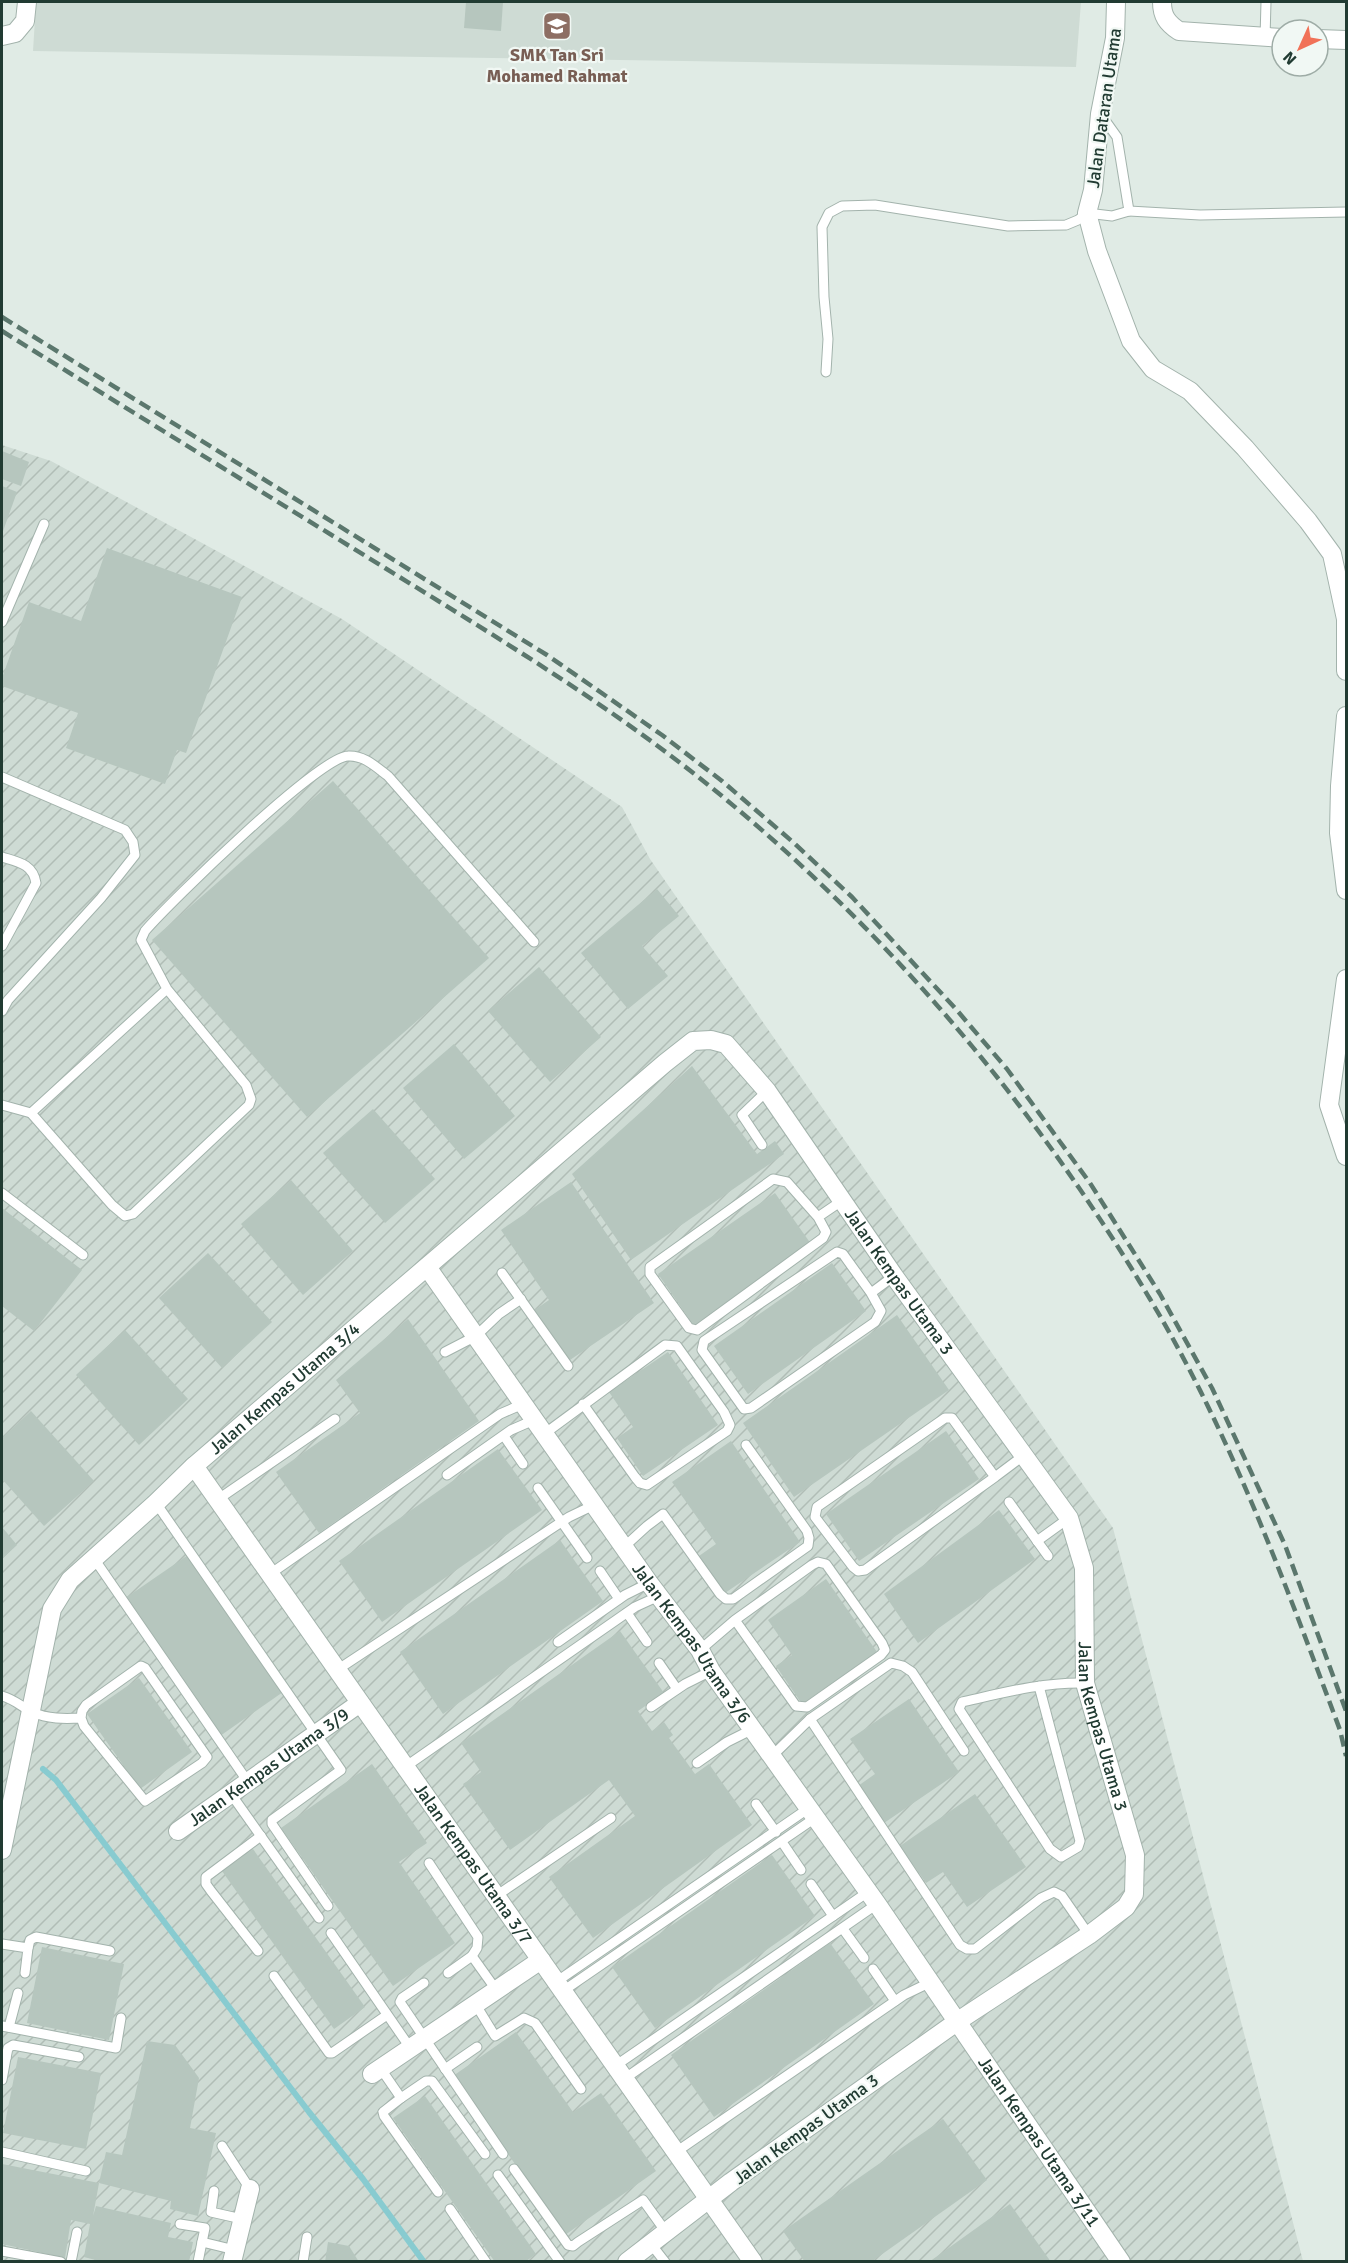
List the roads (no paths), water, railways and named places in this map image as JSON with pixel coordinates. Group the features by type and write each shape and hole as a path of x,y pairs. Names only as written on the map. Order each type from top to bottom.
{"street":[{"path":"2,36 15,33 25,21 27,2"},
{"name":"Jalan Dataran Utama","path":"1087,213 1094,190 1100,114 1115,38 1116,2"},
{"path":"1162,2 1162,12 1169,24 1179,31 1270,38"},
{"path":"1330,39 1347,40"},
{"path":"1087,213 1097,251 1131,341 1153,369 1190,391 1245,448 1308,521 1332,554 1346,619 1347,671"},
{"path":"1347,716 1339,821 1347,890"},
{"path":"1347,979 1329,1104 1347,1156"},
{"name":"Jalan Kempas Utama 3/4","path":"2,1844 52,1609 70,1580 194,1466 693,1041 711,1040 726,1044"},
{"name":"Jalan Kempas Utama 3","path":"627,2262 958,2020 1089,1935 1126,1907 1134,1894 1136,1856 1085,1683 1084,1568 1069,1518 894,1276 767,1091 726,1044"},
{"name":"Jalan Kempas Utama 3/6","path":"427,1267 654,1590 700,1650 711,1671 958,2020"},
{"name":"Jalan Kempas Utama 3/7","path":"194,1466 753,2262"},
{"name":"Jalan Kempas Utama 3/9","path":"178,1831 360,1703"},
{"path":"376,2072 541,1960"},
{"name":"Jalan Kempas Utama 3/11","path":"958,2020 1121,2262"},
{"path":"234,2256 250,2189"}],"lane":[{"path":"1266,2 1270,20"},
{"path":"1100,114 1118,137 1129,211"},
{"path":"826,372 828,339 822,227 829,213 842,206 875,205 1008,226 1066,225 1087,213 1112,216 1129,211 1200,215 1347,212"},
{"path":"2,622 44,524"},
{"path":"2,1106 31,1113 125,1216 133,1214 249,1105 251,1099 246,1085 167,989 141,940 145,931 237,840 328,763 347,756 365,759 388,776 534,942"},
{"path":"2,777 125,831 133,842 135,855 101,898 4,999 2,1011"},
{"path":"2,857 29,866 35,875 36,883 2,946"},
{"path":"31,1113 167,989"},
{"path":"762,1145 742,1115 767,1091"},
{"path":"773,1179 787,1182 818,1217 826,1232 823,1238 697,1330 689,1328 650,1274 650,1267 773,1179"},
{"path":"2,1193 83,1255"},
{"path":"818,1217 843,1200"},
{"path":"837,1252 843,1254 871,1293 881,1311 875,1322 751,1408 744,1409 702,1350 704,1341 837,1252"},
{"path":"502,1273 568,1366"},
{"path":"871,1293 894,1276"},
{"path":"445,1352 476,1336 520,1299"},
{"path":"447,1475 504,1436 539,1427 583,1404 665,1345 677,1346 730,1425 727,1431 647,1485 640,1483 635,1477 583,1404"},
{"path":"270,1574 500,1414 523,1404"},
{"path":"995,1477 952,1418 945,1418 818,1507 815,1517 853,1567 858,1571 865,1570 995,1477 1023,1456"},
{"path":"217,1500 335,1419"},
{"path":"504,1436 523,1464"},
{"path":"624,1547 663,1514 720,1594 726,1599 733,1599 808,1546 807,1531 746,1445"},
{"path":"538,1488 587,1558"},
{"path":"1009,1502 1048,1556"},
{"path":"156,1503 341,1770 272,1820 272,1824 328,1906"},
{"path":"337,1670 562,1522 594,1505"},
{"path":"1037,1541 1069,1518"},
{"path":"93,1557 248,1782"},
{"path":"700,1650 735,1620 818,1562 826,1564 885,1650 807,1707 796,1706 735,1620"},
{"path":"600,1571 619,1599"},
{"path":"558,1642 619,1599 654,1590"},
{"path":"405,1767 627,1613 654,1590"},
{"path":"627,1613 647,1642"},
{"path":"659,1663 677,1689"},
{"path":"772,1756 810,1719 891,1663 903,1666 912,1672 964,1751"},
{"path":"141,1666 145,1668 207,1757 202,1763 145,1800 138,1795 84,1726 81,1718 86,1705 141,1666"},
{"path":"651,1707 677,1689 711,1671"},
{"path":"1039,1686 1080,1841 1078,1847 1061,1857 1050,1849 959,1709 962,1702 1039,1686 1069,1682 1085,1683"},
{"path":"2,1696 31,1711 56,1719 81,1718"},
{"path":"810,1719 960,1945 967,1950 975,1949 1041,1898 1054,1892 1062,1896 1089,1935"},
{"path":"697,1763 727,1742 753,1730"},
{"path":"231,1794 320,1918"},
{"path":"756,1804 776,1832"},
{"path":"560,1987 776,1832 812,1813"},
{"path":"560,1987 782,1842 812,1813"},
{"path":"496,1896 611,1818"},
{"path":"258,1951 206,1884 206,1877 261,1836"},
{"path":"782,1842 801,1870"},
{"path":"429,1863 478,1936 477,1948 472,1956 448,1973"},
{"path":"811,1884 833,1916"},
{"path":"620,2072 833,1916 873,1898"},
{"path":"620,2072 843,1929 873,1898"},
{"path":"843,1929 864,1958"},
{"path":"331,1933 387,2014 445,2069 503,2154"},
{"path":"25,1972 30,1940 36,1937 111,1951"},
{"path":"2,1944 28,1948"},
{"path":"472,1956 497,1991"},
{"path":"873,1969 895,2001"},
{"path":"274,1976 329,2053 387,2014"},
{"path":"676,2152 895,2001 931,1982"},
{"path":"418,2044 400,2002 424,1983"},
{"path":"18,1993 5,2026 116,2048 121,2018"},
{"path":"476,2005 495,2036 524,2018 535,2023 581,2089"},
{"path":"2,2080 4,2058 8,2048 14,2045 79,2057"},
{"path":"445,2069 477,2047"},
{"path":"376,2072 401,2098"},
{"path":"438,2192 384,2116 385,2109 426,2081 432,2081 485,2154"},
{"path":"222,2146 250,2189"},
{"path":"2,2152 86,2171"},
{"path":"514,2169 568,2245 573,2246 643,2200 666,2232"},
{"path":"498,2175 557,2260"},
{"path":"214,2191 211,2212 242,2219"},
{"path":"450,2209 486,2262"},
{"path":"180,2224 204,2228 198,2262"},
{"path":"71,2262 77,2232"},
{"path":"303,2262 307,2237"},
{"path":"202,2242 234,2256"},
{"path":"651,2244 665,2262"},
{"path":"2,2251 61,2262"}],"waterway":[{"path":"43,1769 56,1780 309,2112 363,2179 424,2262"}],"railway":[{"path":"2,317 547,655 662,735 722,781 852,897 955,1008 1007,1069 1090,1183 1160,1294 1212,1388 1285,1545 1346,1711"},
{"path":"2,331 512,647 596,702 678,761 781,847 842,904 900,964 956,1027 1059,1159 1106,1228 1179,1350 1255,1510 1340,1730 1346,1756"}],"place":[{"name":"SMK Tan Sri Mohamed Rahmat","path":"557,26"}]}
